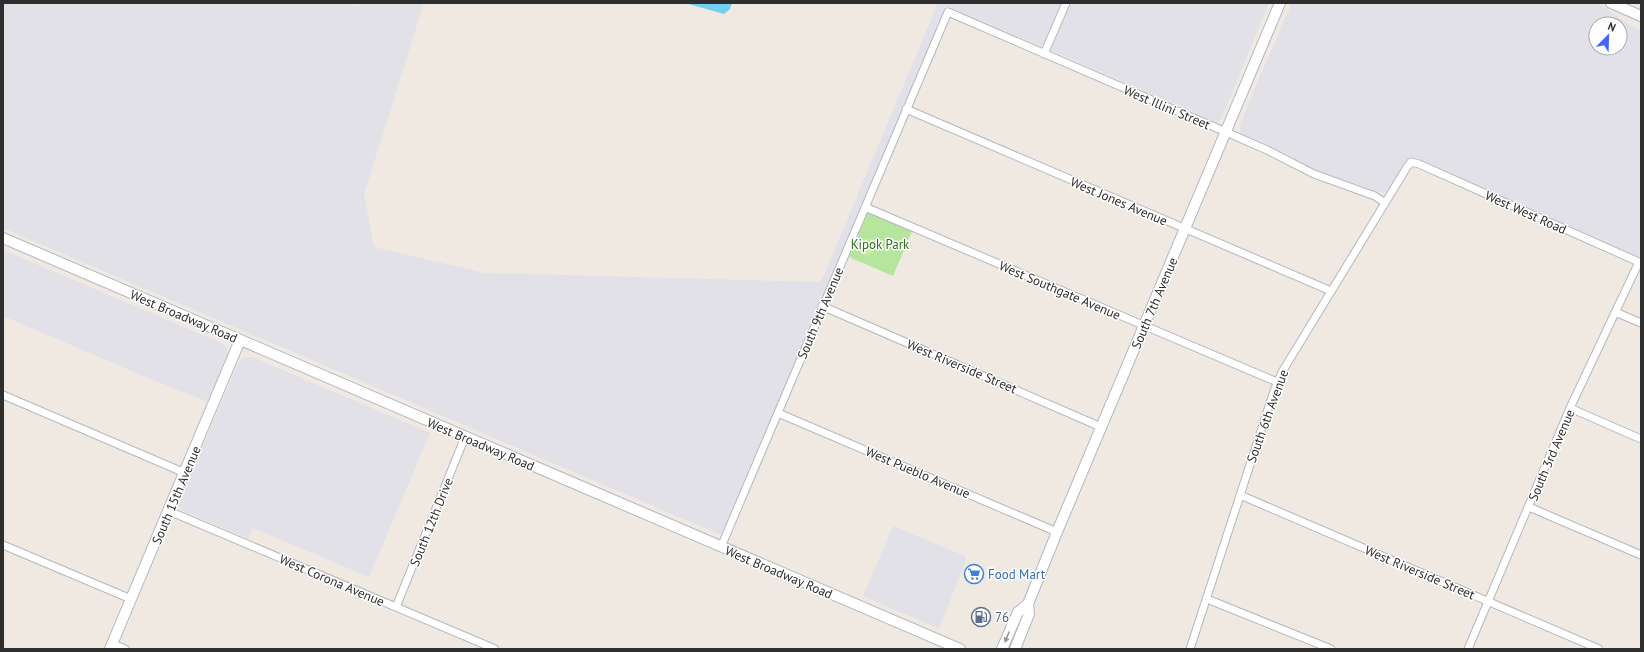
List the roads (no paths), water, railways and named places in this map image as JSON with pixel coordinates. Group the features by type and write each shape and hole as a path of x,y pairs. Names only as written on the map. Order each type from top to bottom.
{"main road":[{"name":"South 7th Avenue","path":"1015,649 1029,614 1028,604 1057,532 1280,3"},
{"path":"1611,3 1641,16"},
{"name":"West Broadway Road","path":"3,238 465,438 960,649"},
{"name":"South 15th Avenue","path":"112,646 240,340"},
{"name":"South 7th Avenue","path":"1002,649 1018,612 1028,604"}],"street":[{"path":"1044,54 1066,3"},
{"name":"West Illini Street","path":"948,12 1226,132 1314,174 1375,196 1385,203"},
{"name":"South 9th Avenue","path":"721,547 948,12"},
{"name":"West Jones Avenue","path":"906,109 1185,230 1331,291"},
{"name":"South 6th Avenue","path":"1190,649 1277,382 1331,291 1411,162"},
{"name":"West West Road","path":"1411,162 1426,167 1640,263"},
{"name":"West Southgate Avenue","path":"865,207 1277,382"},
{"name":"South 3rd Avenue","path":"1468,649 1570,408 1615,312 1640,263"},
{"name":"West Riverside Street","path":"822,306 1101,427"},
{"path":"1615,312 1641,323"},
{"path":"3,395 185,473"},
{"path":"1570,408 1641,439"},
{"name":"West Pueblo Avenue","path":"778,413 1057,532"},
{"name":"South 12th Drive","path":"396,607 465,438"},
{"name":"West Riverside Street","path":"1240,495 1599,649"},
{"path":"1529,507 1641,555"},
{"name":"West Corona Avenue","path":"169,510 495,649"},
{"path":"3,545 131,599"},
{"path":"1207,599 1331,649"},
{"path":"112,646 125,649"}],"water":[{"path":"685,3 732,3 730,9 724,14"}],"place":[{"name":"Food Mart","path":"974,574"},
{"name":"76","path":"981,617"}],"park label":[{"name":"Kipok Park","path":"880,244"}]}
